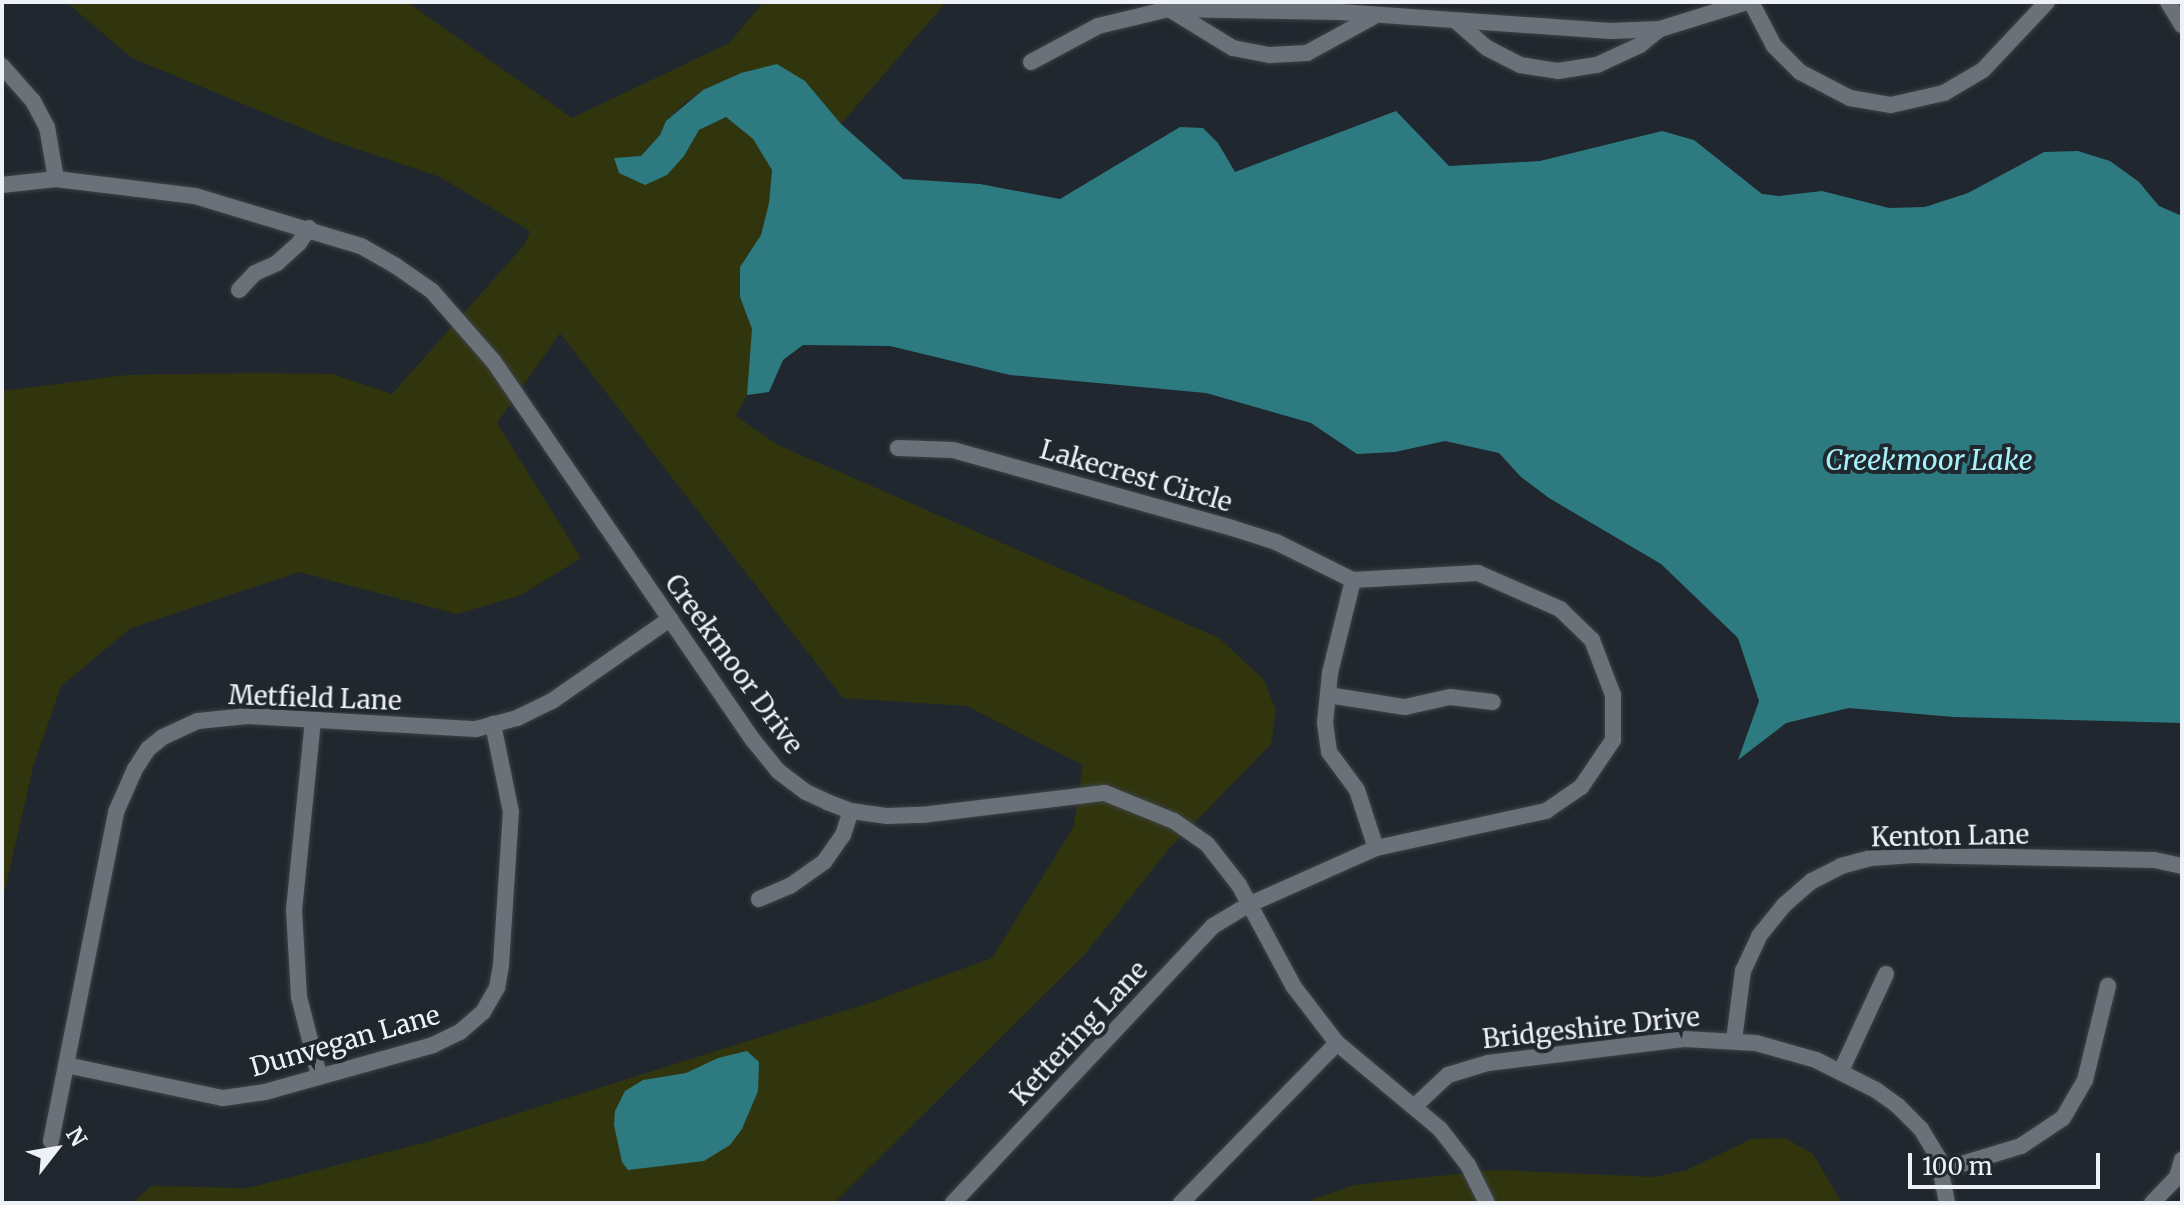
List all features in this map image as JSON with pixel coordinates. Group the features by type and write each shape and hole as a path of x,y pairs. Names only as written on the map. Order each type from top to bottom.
{"street":[{"path":"1031,62 1098,26 1169,9 1340,12 1373,17 1610,31 1660,29 1749,2 1774,46 1800,72 1850,98 1891,105 1944,93 1983,70 2047,2"},
{"path":"2168,2 2182,25"},
{"path":"1169,9 1233,48 1270,55 1307,53 1373,17"},
{"path":"1456,21 1487,48 1520,65 1558,71 1597,65 1640,45 1660,29"},
{"path":"2,66 33,101 47,127 56,179"},
{"name":"Creekmoor Drive","path":"2,185 56,179 195,196 361,246 396,266 432,291 467,328 778,771 806,792 851,811 922,815 1105,793 1174,821 1207,844 1239,885 1294,987 1337,1043 1416,1105 1440,1129 1468,1165 1487,1203"},
{"path":"239,290 255,273 288,253 309,228"},
{"name":"Lakecrest Circle","path":"898,448 953,450 1232,528 1276,542 1353,580 1478,573 1560,609 1592,640 1613,695 1613,740 1581,787 1546,811 1376,848 1248,905"},
{"path":"1353,580 1330,673 1325,723 1329,752 1357,790 1376,848"},
{"name":"Metfield Lane","path":"51,1141 116,812 135,769 148,749 184,726 210,719 248,716 476,729 517,718 552,701 670,619"},
{"path":"1328,695 1405,707 1450,697 1493,702"},
{"path":"313,720 294,910 299,997 319,1075"},
{"name":"Dunvegan Lane","path":"66,1065 223,1098 265,1092 433,1045 460,1032 483,1012 497,988 511,812 493,724"},
{"path":"759,899 790,886 824,862 843,835 851,811"},
{"name":"Kenton Lane","path":"1734,1040 1743,971 1759,936 1784,905 1812,881 1841,866 1871,858 1910,855 2154,860 2182,866"},
{"name":"Kettering Lane","path":"953,1203 1213,926 1248,905"},
{"path":"1841,1071 1886,974"},
{"path":"1942,1170 2021,1146 2063,1118 2085,1080 2108,986"},
{"name":"Bridgeshire Drive","path":"1416,1105 1448,1075 1488,1063 1684,1039 1734,1040 1788,1050 1841,1071 1898,1106 1921,1129 1942,1170 1947,1203"},
{"path":"1181,1203 1337,1043"},
{"path":"2152,1203 2177,1177 2182,1160"}],"green space":[{"path":"66,2 407,2 572,118 729,43 764,2 946,2 841,124 805,81 741,73 703,90 684,104 666,121 660,135 641,156 684,156 699,130 726,117 753,139 772,170 769,203 761,235 740,267 740,297 752,329 752,366 747,395 736,416 778,445 1219,638 1264,680 1276,711 1271,744 1168,850 1086,953 834,1203 133,1203 151,1186 248,1188 427,1142 869,1003 992,958 1073,828 1083,765 967,706 843,698 560,333 497,423 581,558 521,595 457,614 299,572 131,628 61,686 33,767 2,903 2,391 127,375 255,373 332,374 392,394 525,244 530,231 440,177 333,141 132,58"},
{"path":"1785,1138 1813,1154 1842,1203 1303,1203 1354,1185 1495,1170 1655,1177 1687,1170 1751,1139"}],"water":[{"name":"Creekmoor Lake","path":"777,64 805,81 841,124 903,179 980,184 1060,199 1180,127 1203,128 1218,143 1235,172 1396,111 1449,166 1540,161 1662,131 1694,140 1762,194 1779,196 1822,191 1889,208 1925,207 1968,193 2044,152 2078,151 2110,161 2139,182 2159,206 2182,216 2182,723 1954,717 1849,708 1786,723 1738,760 1759,701 1738,638 1661,564 1549,498 1521,477 1499,453 1445,441 1395,452 1357,454 1311,423 1206,393 1010,375 890,346 803,345 783,360 769,392 747,395 752,329 740,297 740,267 761,235 769,203 772,170 753,139 726,117 699,130 684,156 667,175 645,185 619,173 614,158 641,156 660,135 666,121 703,90 741,73"},
{"path":"747,1051 759,1062 758,1091 742,1129 730,1145 704,1161 628,1170 622,1162 614,1125 615,1111 625,1091 643,1080 686,1073 718,1058"}]}
